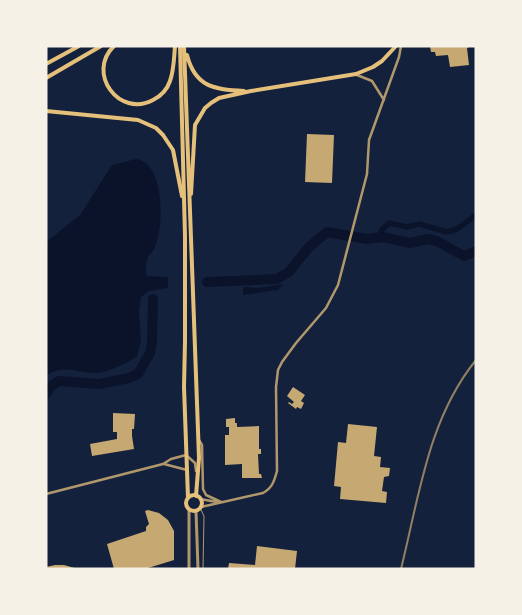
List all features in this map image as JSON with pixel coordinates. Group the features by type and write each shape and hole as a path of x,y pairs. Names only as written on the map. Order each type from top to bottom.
{"main road":[{"path":"46,64 78,46"},
{"path":"46,78 101,46"},
{"path":"114,46 108,52 103,65 108,87 117,98 130,104 144,104 160,96 170,82 175,46"},
{"path":"180,46 182,196 185,245 184,387 188,498 186,502 189,509 199,509 202,503 198,497 197,475 199,458 185,46"},
{"path":"185,46 191,69 198,79 208,86 219,90 251,91"},
{"path":"190,216 195,125 205,108 220,98 251,91 356,74 382,61 396,46"},
{"path":"46,111 138,120 156,128 174,150 182,196"},
{"path":"188,498 198,497"}],"street":[{"path":"198,569 199,509 263,493 274,483 277,471 276,387 278,370 282,362 332,299 338,285 367,174 369,140 399,57 401,46"},
{"path":"356,74 372,81 384,100"},
{"path":"198,439 202,445 203,489 206,495 221,502"},
{"path":"46,494 163,464 171,459 186,455 194,463 197,475"},
{"path":"163,464 187,470"},
{"path":"198,497 221,502"},
{"path":"189,509 189,569"}],"lane":[{"path":"199,509 204,517 202,569"}],"water":[{"path":"136,159 145,162 151,169 156,178 160,201 159,232 153,252 147,259 146,274 147,276 168,277 168,288 149,291 141,297 139,311 141,340 137,357 107,371 89,373 59,370 46,376 46,242 80,215 112,165"},
{"path":"284,284 278,290 243,295 243,287 258,288"}],"building":[{"path":"430,46 470,46 467,48 469,65 450,67 448,55 436,56 435,52 431,52"},
{"path":"307,134 334,135 332,183 305,182"},
{"path":"293,387 305,395 301,401 304,403 301,409 297,407 296,409 288,403 292,404 294,402 287,396"},
{"path":"113,413 135,414 134,429 132,429 134,449 92,456 90,444 117,439 117,432 113,432"},
{"path":"235,418 237,427 259,426 259,449 261,449 261,454 258,454 259,474 261,474 262,478 242,478 242,464 225,465 225,435 229,435 226,419"},
{"path":"348,424 377,427 374,456 381,457 380,467 390,468 389,476 384,477 382,491 387,492 386,503 340,499 341,487 334,486 338,442 346,443"},
{"path":"145,511 159,513 168,520 174,531 174,560 145,569 114,569 107,544 146,531 146,527 149,524"},
{"path":"257,546 297,551 295,569 228,569 229,563 255,565"},
{"path":"64,565 78,569 46,569 46,567"}],"waterway":[{"path":"383,237 381,231 389,223 407,227 419,224 447,232 457,229 476,215"},
{"path":"207,282 277,279 289,272 309,247 327,232 367,239 383,237 410,243 428,239 437,241 464,256 476,251"},
{"path":"46,394 51,386 59,381 99,384 129,378 138,374 150,353 153,299"}],"railway":[{"path":"401,569 420,487 436,433 460,383 476,360"}]}
